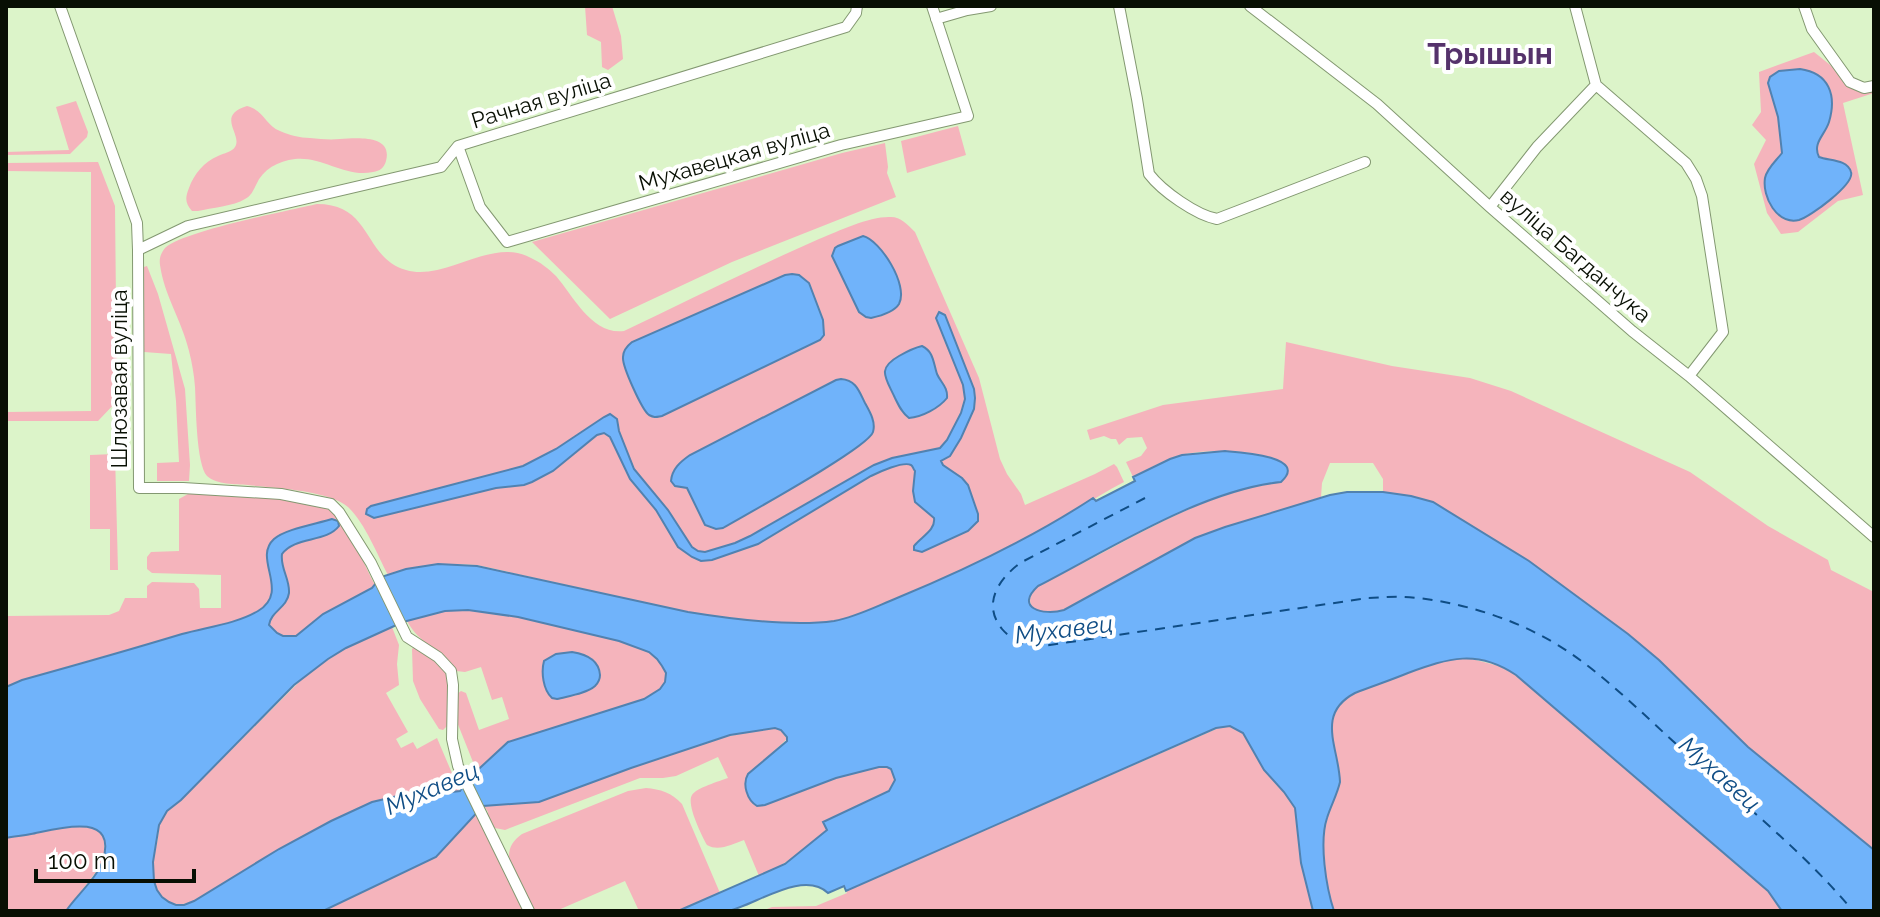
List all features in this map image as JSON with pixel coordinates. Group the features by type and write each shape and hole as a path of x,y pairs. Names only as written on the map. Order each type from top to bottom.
{"street":[{"name":"Шлюзавая вуліца","path":"60,6 137,223 139,488 281,494 331,504 339,512 371,563 407,637 445,662 451,671 452,739 458,766 529,911"},
{"name":"Рачная вуліца","path":"138,250 188,226 441,167 458,146 846,27 857,6"},
{"name":"Мухавецкая вуліца","path":"458,146 480,207 507,242 841,145 968,116 932,6"},
{"path":"936,19 991,6"},
{"path":"1119,6 1149,174 1156,183 1191,208 1217,219 1365,162"},
{"name":"вуліца Багданчука","path":"1250,6 1377,104 1632,331 1689,376 1874,537"},
{"path":"1575,6 1596,85 1686,163 1699,187 1723,332 1689,376"},
{"path":"1804,6 1812,29 1850,82 1864,88 1874,86"},
{"path":"1490,207 1537,147 1596,85"}],"shaded area":[{"path":"585,6 612,6 621,36 623,59 608,70 602,67 601,42 587,35"},
{"path":"1814,52 1851,88 1874,90 1874,93 1843,103 1863,195 1838,201 1798,232 1781,234 1767,213 1754,164 1766,140 1752,125 1761,112 1759,72"},
{"path":"76,101 88,132 70,154 6,155 6,152 69,150 56,107"},
{"path":"247,106 275,128 291,135 325,139 363,138 379,142 387,152 385,163 378,171 363,173 305,159 289,160 267,170 245,199 192,211 186,198 194,178 208,162 235,147 231,120 238,110"},
{"path":"958,126 966,155 907,173 901,141"},
{"path":"885,143 887,173 896,197 732,262 610,319 532,242 842,153"},
{"path":"98,162 115,206 117,401 98,421 6,421 6,412 91,411 91,172 6,171 6,163"},
{"path":"317,204 335,206 348,213 382,255 406,270 436,270 500,252 531,258 556,276 593,321 613,331 624,331 854,225 872,219 897,218 915,232 979,378 1000,459 1025,505 1114,464 1124,482 994,555 866,611 834,621 780,623 705,615 477,565 432,566 388,575 360,521 339,501 300,491 221,483 207,476 199,447 190,355 162,276 161,254 176,242 237,222"},
{"path":"147,266 185,389 189,481 157,481 157,463 179,462 171,354 144,352 144,267"},
{"path":"1286,342 1392,366 1470,378 1511,391 1690,472 1768,526 1828,560 1831,570 1874,592 1874,850 1748,747 1628,634 1529,561 1433,502 1383,492 1383,479 1373,463 1330,463 1322,483 1321,497 1195,538 1071,607 1048,613 1035,609 1030,598 1038,586 1132,537 1223,496 1281,482 1281,462 1257,454 1228,451 1174,457 1133,477 1126,462 1141,456 1147,448 1142,437 1127,438 1119,445 1116,439 1104,436 1090,440 1087,430 1163,405 1283,389"},
{"path":"115,454 118,570 110,570 110,529 90,529 90,455"},
{"path":"188,494 265,497 325,508 335,514 346,529 375,585 296,636 281,635 269,625 289,593 282,554 291,545 339,526 335,520 318,523 282,534 270,544 267,553 272,591 269,600 255,613 6,687 6,616 109,615 119,611 125,598 147,598 147,586 152,582 194,583 199,589 200,608 221,608 221,575 152,573 147,569 147,557 151,552 179,551 179,499"},
{"path":"468,610 518,617 619,641 649,652 658,659 666,673 665,682 644,699 508,742 477,772 457,722 457,694 461,691 466,693 479,730 509,719 502,697 492,700 481,667 465,672 456,671 407,621 445,611"},
{"path":"392,627 399,645 399,685 386,693 408,732 396,739 401,748 413,742 417,749 437,738 460,792 417,796 415,792 372,802 279,849 194,901 175,904 167,901 157,889 153,872 160,823 166,812 309,672 346,648"},
{"path":"414,647 434,658 448,675 448,725 443,730 439,729 420,699 413,681"},
{"path":"1468,658 1499,666 1516,675 1768,891 1782,911 1334,911 1326,877 1324,839 1327,818 1340,782 1332,733 1336,711 1343,701 1355,693 1442,660"},
{"path":"1223,726 1231,726 1243,733 1264,770 1295,808 1301,863 1313,911 762,911 772,907 816,906"},
{"path":"772,728 781,730 787,739 746,777 745,786 754,805 765,805 836,778 879,767 891,769 895,779 889,791 823,822 827,830 811,844 787,862 759,876 744,840 726,847 707,845 695,820 691,805 694,792 728,778 718,757 676,776 640,778 505,830 495,828 484,806 539,802 724,737"},
{"path":"646,788 666,792 682,804 720,893 678,911 639,911 625,881 556,911 535,911 510,861 514,841 522,834 628,791"},
{"path":"476,814 525,911 323,911 436,857"},
{"path":"82,826 97,830 102,835 104,853 99,868 66,911 6,911 6,838"}],"water":[{"path":"1800,69 1818,75 1831,94 1829,122 1817,147 1819,157 1842,163 1851,172 1846,184 1821,207 1805,218 1791,220 1778,214 1766,193 1766,174 1782,153 1778,117 1768,83 1770,77 1779,71"},
{"path":"863,236 877,246 891,264 901,296 894,309 871,318 859,312 832,256 838,246"},
{"path":"792,274 809,283 823,320 824,335 820,340 662,416 649,415 637,397 626,369 623,355 628,345"},
{"path":"939,312 945,315 975,398 974,409 961,438 950,456 941,461 968,485 978,521 968,531 922,552 914,550 914,546 930,530 934,518 915,502 915,471 912,465 902,464 871,476 758,544 701,561 678,547 656,510 630,479 610,437 604,433 597,435 553,471 524,485 496,488 374,518 366,514 371,506 523,466 610,414 617,419 634,469 668,510 692,547 705,552 735,543 874,465 940,448 961,413 965,399 963,385 936,318"},
{"path":"922,346 931,354 947,398 930,411 909,418 895,398 885,370 899,356"},
{"path":"841,379 850,381 856,387 871,413 874,428 866,440 829,466 723,528 705,525 687,488 675,486 671,481 680,463 690,455"},
{"name":"Мухавец","path":"1225,451 1256,454 1279,461 1286,466 1287,473 1281,482 1220,496 1157,523 1038,586 1031,594 1030,605 1040,611 1064,610 1195,538 1330,495 1383,492 1433,502 1529,561 1628,634 1748,747 1874,850 1874,911 1782,911 1768,891 1516,675 1476,659 1450,660 1408,673 1355,693 1343,701 1336,711 1332,733 1340,782 1327,818 1324,839 1326,877 1334,911 1313,911 1301,863 1295,808 1264,770 1243,733 1230,726 1216,728 846,891 844,886 828,893 818,887 792,887 722,912 678,911 785,864 827,830 823,822 889,791 895,780 891,769 879,767 836,778 757,806 748,796 746,778 787,741 787,737 775,728 730,735 539,802 483,806 436,857 323,911 66,911 92,880 103,860 105,844 102,834 82,826 6,838 6,687 231,622 258,611 271,594 268,547 279,535 293,530 332,519 338,521 339,526 326,535 295,544 282,554 289,593 269,625 283,636 296,636 323,614 372,588 381,577 438,564 477,566 705,615 817,623 858,614 948,576 1022,540 1093,498 1096,501 1135,481 1133,477 1182,455","holes":["468,610 518,617 619,641 649,652 666,673 665,682 644,699 508,742 469,778 460,791 417,796 415,792 372,802 279,849 194,901 176,905 162,897 154,881 153,862 159,825 167,811 294,685 346,648 403,622 445,611"]},
{"path":"572,652 594,661 599,670 599,681 582,693 552,698 544,681 544,661 556,654"}],"ferry route":[{"path":"1145,498 1012,570 999,585 993,602 996,620 1004,631 1023,644 1043,646 1390,597 1421,598 1490,614 1538,634 1596,672 1793,848 1853,911"}],"district":[{"name":"Трышын","path":"1490,53"}]}
